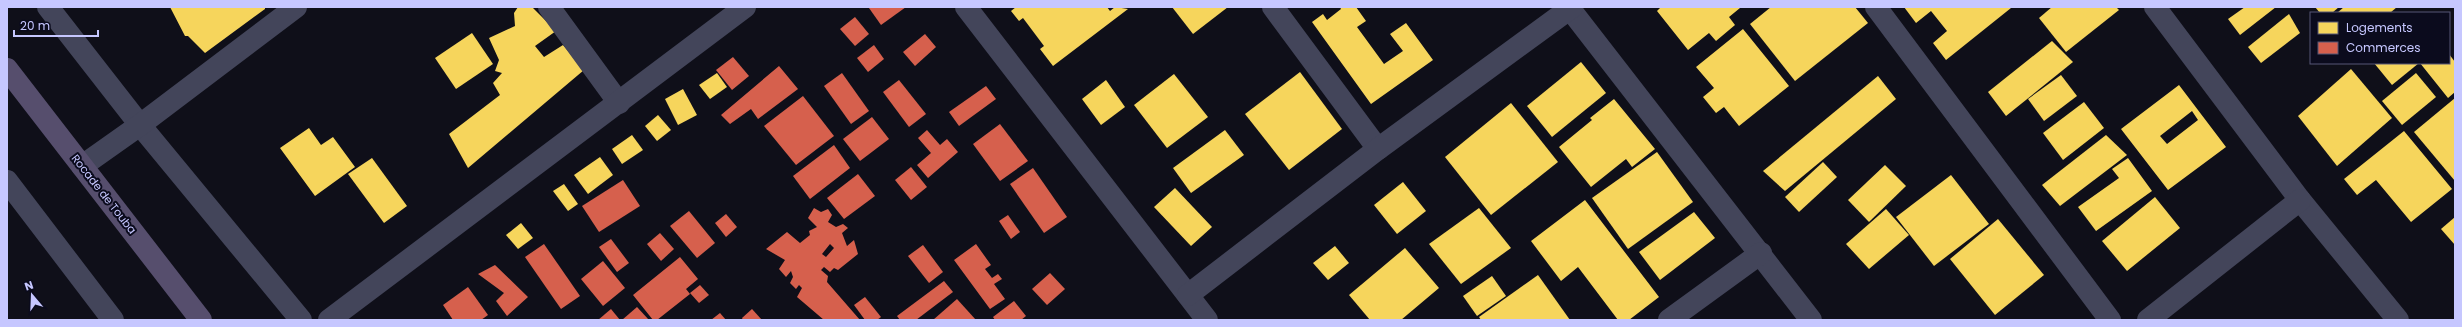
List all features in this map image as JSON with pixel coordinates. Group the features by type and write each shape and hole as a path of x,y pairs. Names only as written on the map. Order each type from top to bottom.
{"main road":[{"name":"Rocade de Touba","path":"7,69 201,320"}],"street":[{"path":"48,7 140,125 302,320"},
{"path":"82,166 140,125 296,7"},
{"path":"549,7 619,103"},
{"path":"329,320 745,7"},
{"path":"966,7 1207,320"},
{"path":"1273,7 1378,149"},
{"path":"1876,7 2110,320"},
{"path":"2155,7 2300,200 2398,320"},
{"path":"1188,295 1378,149 1571,8 1761,253 1811,320"},
{"path":"7,181 113,320"},
{"path":"2148,320 2300,200"},
{"path":"1670,320 1761,253"}],"building: Logements":[{"path":"170,7 265,7 265,9 205,53 188,36 185,36"},
{"path":"518,7 532,7 556,31 535,46 544,57 563,45 584,70 468,168 449,134 500,95 493,83 502,73 495,71 499,60 489,38 515,26 514,13"},
{"path":"1016,7 1107,7 1110,11 1115,7 1128,9 1053,66 1040,49 1044,46 1023,18 1019,21 1011,11"},
{"path":"1172,7 1228,7 1193,34"},
{"path":"1340,7 1356,7 1366,21 1357,27 1384,64 1403,51 1390,34 1406,23 1433,60 1371,104 1312,22 1323,14 1327,20 1341,9"},
{"path":"1661,7 1740,8 1729,17 1735,25 1716,41 1709,33 1688,50 1657,11"},
{"path":"1771,7 1855,7 1868,23 1795,81 1750,24"},
{"path":"1904,7 2011,8 1946,60 1933,43 1947,31 1931,11 1916,23"},
{"path":"2052,7 2116,7 2119,10 2066,52 2039,18"},
{"path":"2245,7 2276,7 2240,35 2228,19"},
{"path":"2315,7 2339,7 2333,12 2319,12"},
{"path":"2344,7 2397,7 2391,12 2338,12"},
{"path":"2289,14 2300,33 2261,63 2248,47"},
{"path":"1743,29 1789,86 1739,126 1724,107 1716,113 1703,97 1714,88 1696,67"},
{"path":"472,33 493,64 456,89 435,58"},
{"path":"2052,41 2073,62 2006,116 1988,92"},
{"path":"2450,55 2455,62 2455,92 2448,98 2421,64 2450,64"},
{"path":"1581,62 1606,93 1552,137 1527,106"},
{"path":"2375,64 2418,64 2392,85"},
{"path":"2351,69 2392,118 2337,166 2298,116"},
{"path":"1300,72 1342,129 1289,170 1245,114"},
{"path":"717,73 727,87 710,99 699,85"},
{"path":"2416,73 2436,97 2402,125 2382,101"},
{"path":"1174,74 1208,117 1167,148 1134,105"},
{"path":"2061,75 2077,96 2044,121 2028,99"},
{"path":"1878,76 1896,99 1785,191 1763,171"},
{"path":"1106,80 1125,107 1101,125 1082,99"},
{"path":"2179,85 2226,147 2168,190 2121,129","holes":["2192,111 2198,120 2167,144 2160,136"]},
{"path":"683,89 697,115 678,125 665,99"},
{"path":"2455,98 2455,181 2414,132"},
{"path":"1614,99 1655,149 1632,167 1626,159 1591,187 1559,147 1592,120 1590,118"},
{"path":"2084,102 2104,128 2063,160 2043,133"},
{"path":"1511,103 1558,162 1491,215 1445,157"},
{"path":"658,115 671,130 657,141 645,126"},
{"path":"309,128 321,145 333,137 355,167 315,196 280,148"},
{"path":"1225,130 1244,155 1191,193 1173,168"},
{"path":"2404,131 2452,189 2411,222 2376,180 2357,195 2344,179"},
{"path":"632,135 643,150 622,164 612,149"},
{"path":"2106,135 2127,155 2060,206 2042,185"},
{"path":"1657,152 1693,202 1628,249 1592,198"},
{"path":"600,157 613,175 588,194 574,175"},
{"path":"372,158 407,206 384,223 348,174"},
{"path":"2128,158 2152,191 2096,231 2078,207 2119,178 2112,169"},
{"path":"1823,162 1837,177 1799,212 1785,197"},
{"path":"1885,165 1906,186 1869,222 1848,200"},
{"path":"1951,175 1989,224 1934,266 1896,217"},
{"path":"1403,182 1426,211 1397,234 1374,205"},
{"path":"564,184 578,204 568,211 553,191"},
{"path":"1175,188 1212,227 1191,246 1154,207"},
{"path":"2155,197 2180,228 2127,271 2102,241"},
{"path":"1585,200 1659,297 1629,320 1618,320 1578,267 1561,281 1531,241"},
{"path":"1479,208 1511,248 1461,284 1429,244"},
{"path":"1886,209 1909,235 1869,269 1846,244"},
{"path":"1694,212 1715,238 1660,280 1639,252"},
{"path":"2455,217 2455,245 2441,229"},
{"path":"1998,219 2044,275 1995,315 1950,259"},
{"path":"521,223 533,238 518,249 506,235"},
{"path":"1335,246 1349,263 1328,280 1313,263"},
{"path":"1405,248 1439,288 1401,320 1370,320 1349,295"},
{"path":"1538,275 1570,320 1481,320 1479,317"},
{"path":"1492,276 1506,296 1477,316 1463,296"}],"building: Commerces":[{"path":"906,7 881,25 869,8"},
{"path":"855,17 869,34 855,46 840,29"},
{"path":"925,34 936,47 915,66 903,52"},
{"path":"874,45 884,59 868,72 857,58"},
{"path":"733,57 749,76 732,90 716,70"},
{"path":"779,66 798,89 758,119 751,109 730,124 721,115"},
{"path":"842,73 869,111 851,124 824,86"},
{"path":"899,80 926,114 909,127 883,92"},
{"path":"986,86 996,99 959,126 949,112"},
{"path":"803,96 834,136 796,165 764,126"},
{"path":"872,117 889,139 860,161 843,139"},
{"path":"1000,124 1028,161 1000,181 973,144"},
{"path":"927,130 940,145 947,139 958,152 928,178 917,165 931,153 918,138"},
{"path":"834,145 850,168 810,199 793,176"},
{"path":"911,167 927,187 911,200 895,180"},
{"path":"1033,168 1067,217 1044,233 1010,184"},
{"path":"858,174 875,196 844,219 827,198"},
{"path":"623,180 640,206 599,232 582,206"},
{"path":"814,208 821,212 828,209 832,215 828,222 836,227 843,224 848,228 842,233 847,246 854,240 858,254 838,270 834,268 830,272 824,267 821,270 828,276 827,282 860,320 824,320 797,297 802,288 799,285 796,289 790,283 793,277 791,271 786,277 779,269 785,260 766,249 787,232 800,243 810,235 809,231 817,227 808,218","holes":["830,244 834,248 826,257 822,254"]},
{"path":"689,211 715,243 697,258 670,226"},
{"path":"726,214 737,227 726,237 715,223"},
{"path":"1008,215 1020,232 1011,239 999,221"},
{"path":"660,233 674,249 661,261 647,244"},
{"path":"611,239 629,263 617,272 599,247"},
{"path":"544,244 580,296 561,309 525,257"},
{"path":"976,244 991,265 985,269 992,278 998,274 1002,279 994,284 1005,299 990,309 954,260"},
{"path":"923,245 943,272 929,283 908,256"},
{"path":"680,257 698,279 686,289 690,294 657,320 653,320 633,295"},
{"path":"603,261 625,288 603,306 581,279"},
{"path":"495,265 528,297 507,316 496,301 504,293 478,274"},
{"path":"1050,273 1065,289 1047,305 1032,289"},
{"path":"944,281 953,292 916,320 900,320 897,316"},
{"path":"700,285 709,295 699,303 690,293"},
{"path":"468,287 488,315 481,320 453,320 443,305"},
{"path":"865,297 881,317 877,320 865,320 854,305"},
{"path":"957,299 976,320 933,320"},
{"path":"1014,301 1026,316 1021,320 995,320 993,317"},
{"path":"637,307 649,320 622,320"},
{"path":"611,309 620,320 598,320"},
{"path":"752,309 762,320 743,320 742,318"},
{"path":"720,313 726,320 711,320"}]}
